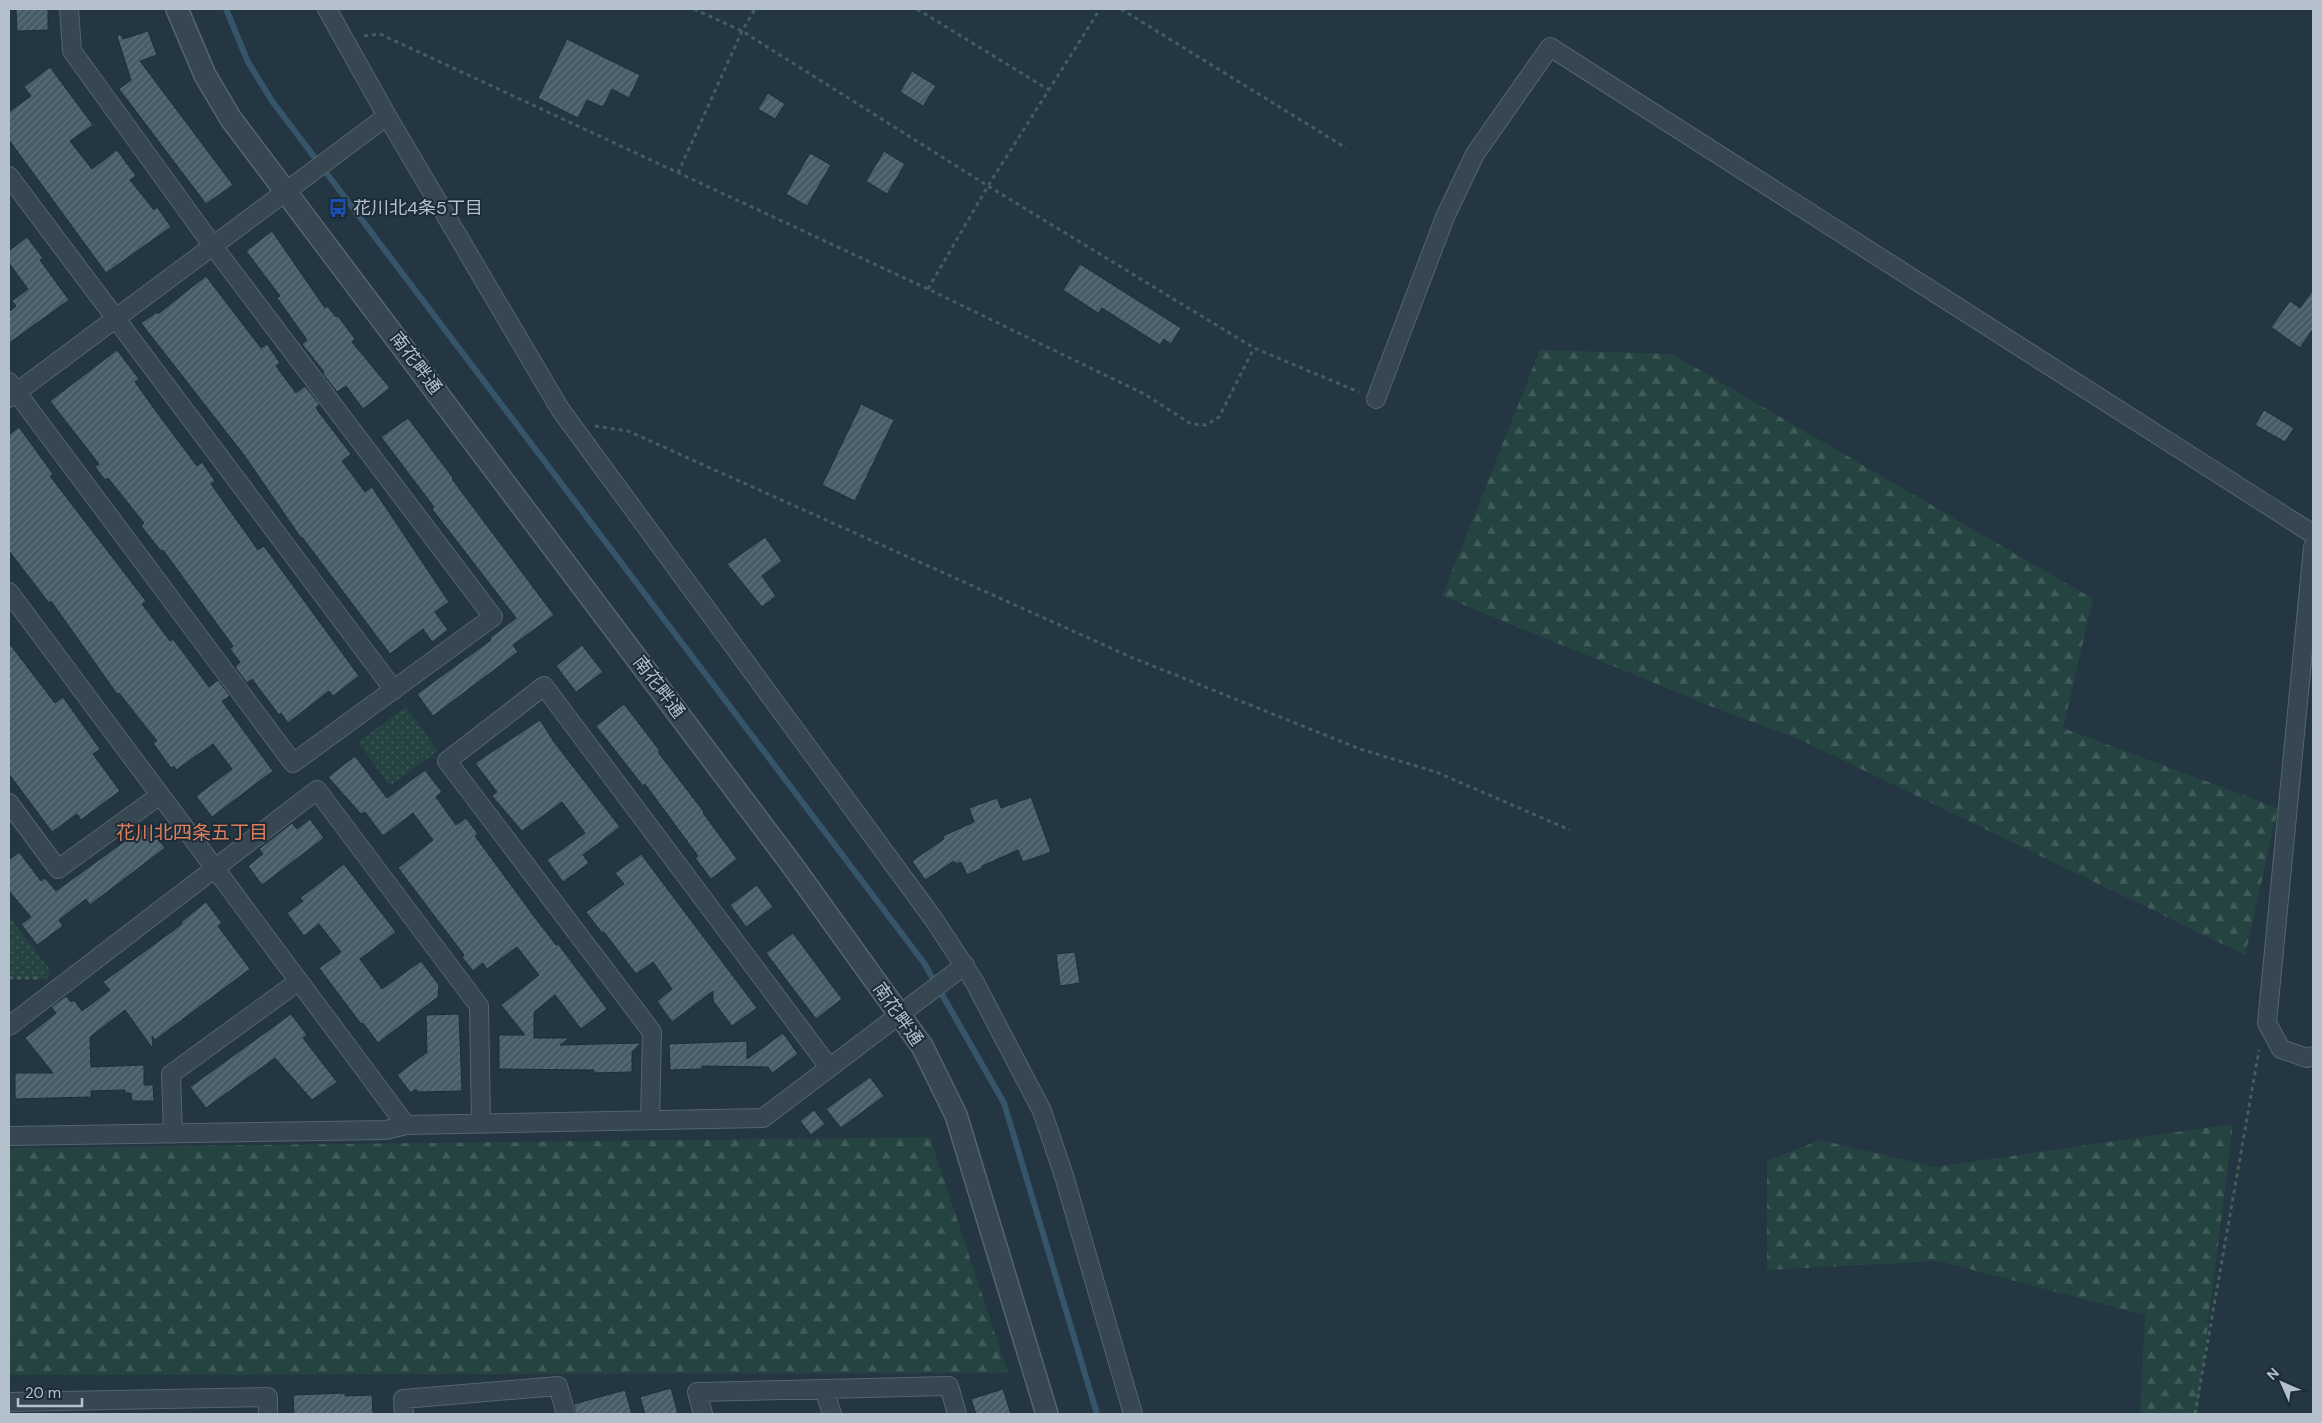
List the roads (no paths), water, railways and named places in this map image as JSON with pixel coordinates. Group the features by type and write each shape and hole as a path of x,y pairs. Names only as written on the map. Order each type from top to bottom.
{"street":[{"path":"69,9 72,51 213,246 493,617 294,764 11,391 116,318 213,246 286,191 308,175 332,156 387,116"},
{"name":"南花畔通","path":"177,9 186,36 205,75 231,119 792,865 922,1046 956,1115 1047,1414"},
{"path":"327,9 526,354 570,423 935,921 965,965 1042,1110 1064,1176 1133,1414"},
{"path":"1376,399 1445,217 1475,154 1550,47 2313,534"},
{"path":"9,176 394,690"},
{"path":"2313,547 2267,1023 2281,1049 2307,1058 2313,1056"},
{"path":"9,592 406,1125"},
{"path":"650,1120 652,1032 447,761 544,686 829,1067"},
{"path":"9,1026 318,790 479,1006 482,1124"},
{"path":"9,803 58,869 160,795"},
{"path":"9,1136 386,1130 406,1125 763,1118 965,965"},
{"path":"173,1134 171,1074 299,981"},
{"path":"404,1414 404,1399 558,1386 566,1414"},
{"path":"703,1414 697,1392 949,1386 957,1414"},
{"path":"824,1389 832,1414"},
{"path":"9,1402 132,1407 268,1397 268,1414"}],"waterway":[{"path":"226,9 248,62 272,101 924,963 1004,1103 1097,1414"}],"place":[{"name":"花川北4条5丁目","path":"338,208"}],"district":[{"name":"花川北四条五丁目","path":"192,832"}]}
